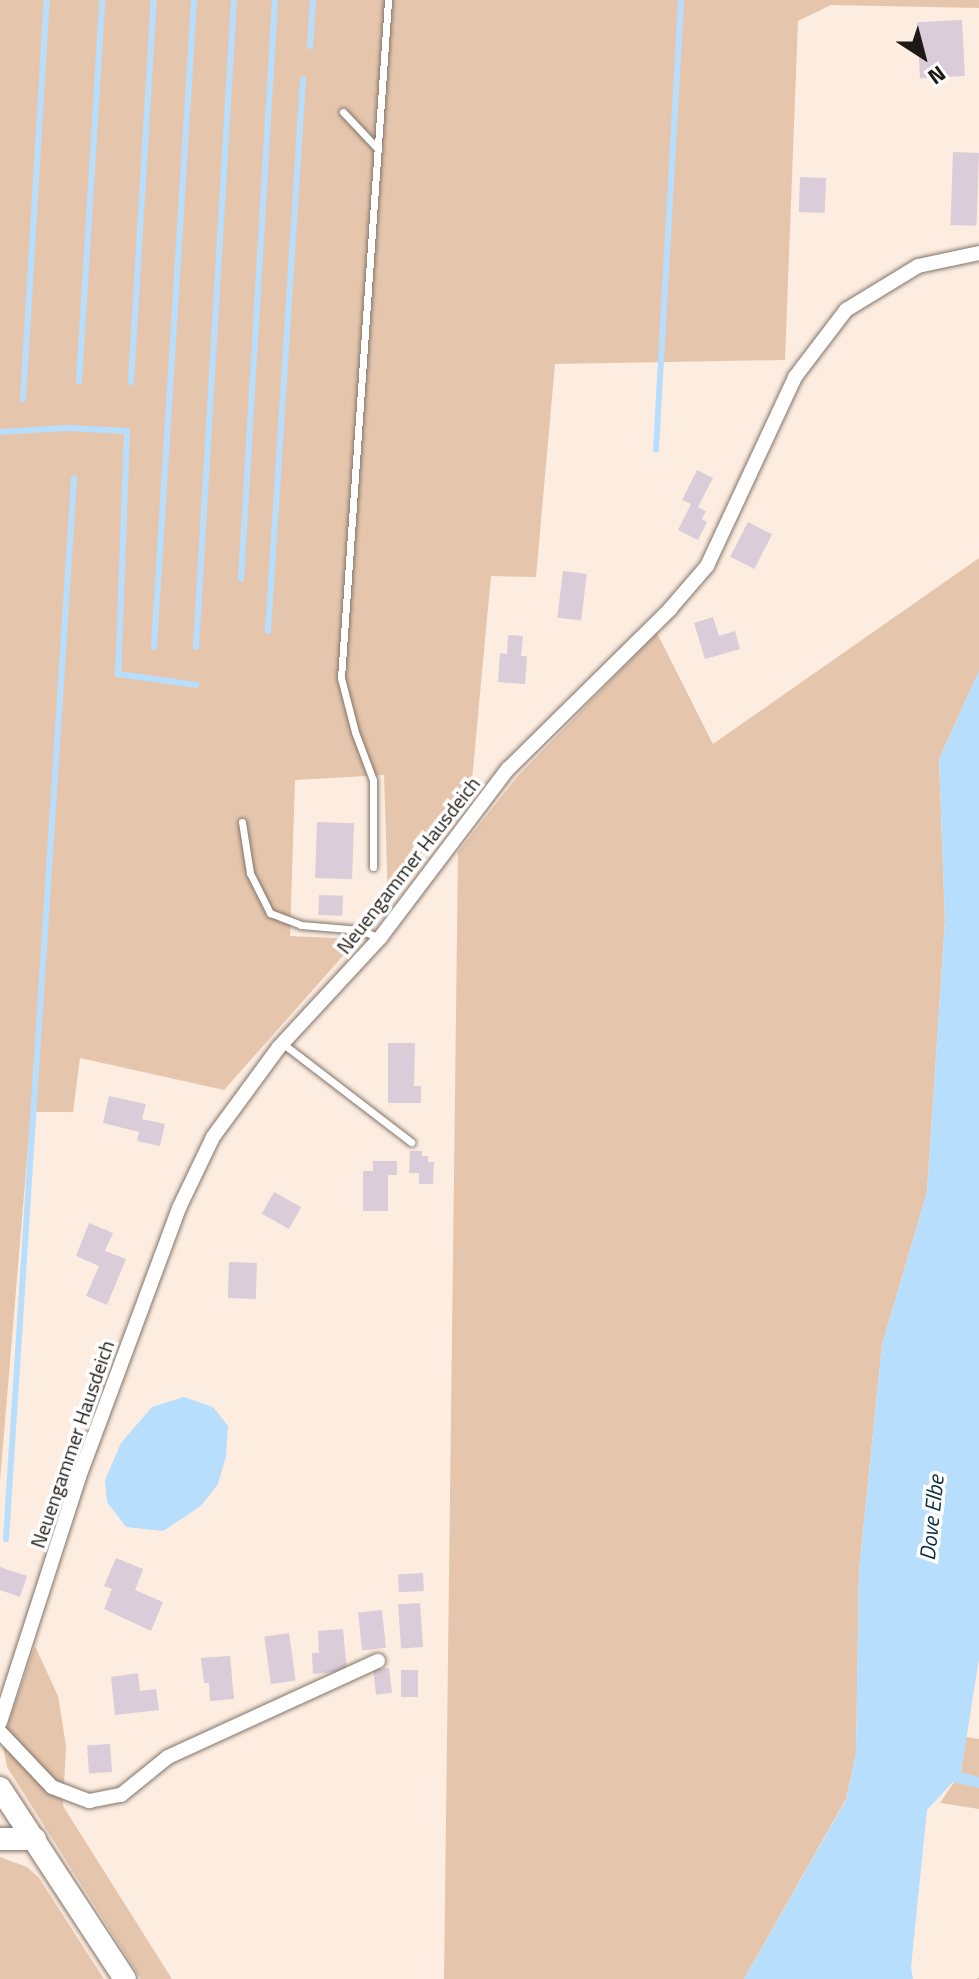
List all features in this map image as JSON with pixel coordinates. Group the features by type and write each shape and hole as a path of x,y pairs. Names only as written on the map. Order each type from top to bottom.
{"street":[{"name":"Neuengammer Hausdeich","path":"0,1722 79,1477 179,1208 213,1137 282,1043 380,938 508,769 670,609 707,566 795,377 846,310 918,266 979,253"},
{"path":"0,1732 52,1787 89,1801 121,1795 168,1757 378,1661"},
{"path":"0,1788 125,1979"},
{"path":"0,1839 35,1839"}],"lane":[{"path":"373,867 373,780 355,732 341,678 388,0"},
{"path":"343,112 378,149"},
{"path":"242,822 250,873 270,913 301,925 360,930 380,938"},
{"path":"282,1043 411,1142"}],"shaded area":[{"path":"0,0 979,0 979,8 831,5 798,21 785,360 555,364 536,577 491,576 472,780 388,901 384,775 295,780 290,936 358,939 224,1090 80,1058 73,1112 31,1112 0,1481"},
{"path":"979,558 979,671 939,759 945,921 927,1192 882,1345 859,1571 856,1753 846,1799 744,1979 444,1979 458,852 517,777 657,633 713,744"},
{"path":"35,1646 58,1696 66,1746 63,1806 172,1979 141,1979 7,1767 3,1746 8,1724"},
{"path":"966,1737 979,1739 979,1809 940,1803 961,1772"},
{"path":"0,1857 27,1867 39,1878 104,1979 0,1979"}],"water":[{"name":"Dove Elbe","path":"979,671 979,1659 961,1772 979,1777 979,1788 953,1782 927,1810 911,1967 913,1979 744,1979 846,1800 856,1753 859,1571 882,1345 927,1192 945,921 939,759"},
{"path":"184,1397 213,1407 228,1426 226,1456 218,1484 201,1506 163,1531 126,1527 107,1502 105,1480 121,1443 152,1407"}],"building":[{"path":"962,20 965,76 920,78 917,22"},
{"path":"953,152 979,153 976,226 950,225"},
{"path":"800,177 826,178 825,213 799,212"},
{"path":"697,470 713,478 698,507 706,511 702,519 707,522 698,540 678,530 691,504 682,500"},
{"path":"748,522 772,534 754,569 730,557"},
{"path":"563,571 587,574 581,621 557,618"},
{"path":"713,617 719,636 735,631 740,649 705,659 694,623"},
{"path":"508,635 523,636 521,656 527,656 525,684 498,682 500,653 507,654"},
{"path":"317,822 354,823 352,879 315,878"},
{"path":"319,895 343,896 342,916 318,915"},
{"path":"388,1043 415,1043 414,1086 421,1086 421,1103 388,1103"},
{"path":"109,1096 146,1104 142,1119 165,1124 160,1146 137,1141 139,1132 103,1123"},
{"path":"410,1151 422,1151 422,1156 428,1156 428,1162 434,1162 433,1184 419,1184 419,1173 409,1173"},
{"path":"373,1161 397,1161 397,1175 388,1175 388,1211 363,1211 363,1171 373,1171"},
{"path":"274,1192 301,1207 289,1229 262,1214"},
{"path":"89,1223 113,1233 105,1251 126,1259 107,1305 86,1296 99,1266 76,1256"},
{"path":"229,1262 257,1263 256,1299 228,1298"},
{"path":"116,1558 143,1569 135,1590 163,1602 151,1631 104,1609 112,1589 104,1586"},
{"path":"0,1567 27,1576 20,1597 0,1590"},
{"path":"423,1573 424,1591 399,1592 398,1574"},
{"path":"420,1603 423,1647 401,1648 398,1605"},
{"path":"382,1610 386,1648 362,1650 358,1613"},
{"path":"343,1629 347,1671 313,1674 312,1653 319,1653 318,1631"},
{"path":"289,1633 296,1681 271,1684 264,1636"},
{"path":"230,1656 234,1699 210,1701 209,1683 204,1683 201,1658"},
{"path":"389,1668 392,1693 376,1695 373,1670"},
{"path":"401,1670 418,1670 418,1697 401,1697"},
{"path":"138,1673 140,1691 156,1689 159,1710 115,1715 111,1677"},
{"path":"110,1744 112,1772 89,1774 87,1746"}],"waterway":[{"path":"23,399 47,0"},
{"path":"79,381 102,0"},
{"path":"131,382 154,0"},
{"path":"154,647 194,0"},
{"path":"196,647 234,0"},
{"path":"241,579 275,0"},
{"path":"310,46 313,0"},
{"path":"656,449 681,0"},
{"path":"268,631 303,79"},
{"path":"0,432 66,428 127,431 118,674 196,685"},
{"path":"6,1539 74,478"}]}
